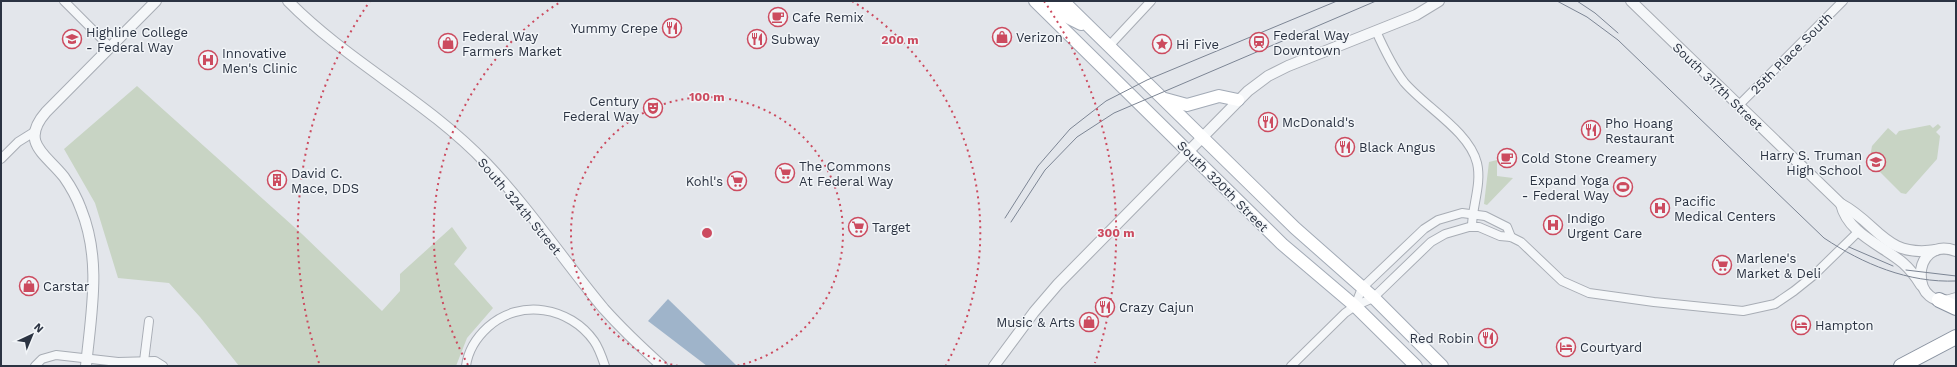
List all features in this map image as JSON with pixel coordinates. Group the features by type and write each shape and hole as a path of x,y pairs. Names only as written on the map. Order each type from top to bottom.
{"highway":[{"path":"1938,300 1956,308"},
{"path":"1901,366 1956,337"}],"main road":[{"name":"South 320th Street","path":"1035,1 1282,244 1355,306 1416,366"},
{"path":"1050,1 1067,17 1093,30"},
{"name":"South 320th Street","path":"1063,1 1295,228 1373,298 1442,366"},
{"path":"1162,98 1180,104 1187,104 1219,96 1238,100"}],"street":[{"path":"64,1 110,47"},
{"path":"1,159 18,142 34,132 46,112 156,1"},
{"name":"South 324th Street","path":"288,1 327,37 427,111 486,164 605,309 660,365"},
{"path":"1109,46 1151,1"},
{"path":"994,366 1021,328 1058,284 1189,152 1238,100 1258,83 1278,70 1416,15 1440,1"},
{"name":"South 317th Street","path":"1630,1 1740,105 1780,147 1841,204 1853,210 1875,231 1905,251 1920,253 1953,249"},
{"name":"25th Place South","path":"1740,105 1843,1"},
{"path":"1376,30 1387,56 1405,82 1461,136 1472,150 1477,162 1478,176 1472,214 1472,227"},
{"path":"34,132 38,148 64,177 73,192 82,211 91,239 94,274 92,313 86,362"},
{"name":"South 317th Street","path":"1841,204 1844,216 1859,232 1872,243 1903,263 1931,297 1938,300"},
{"path":"1355,306 1362,288 1424,229 1438,220 1462,213 1485,216 1496,220 1507,227 1511,237"},
{"path":"1291,366 1345,313 1355,306 1373,298 1431,242 1445,234 1472,227 1490,230 1500,236 1511,237 1521,242 1556,277 1578,289 1603,296 1744,311 1775,304 1794,291 1814,275 1859,232"},
{"path":"1921,285 1920,269 1926,258 1936,250"},
{"path":"1938,300 1947,301 1956,298"},
{"path":"466,366 473,344 482,332 507,314 535,309 557,312 576,322 595,342 605,366"},
{"path":"144,361 149,321"},
{"path":"35,366 41,360 55,355 86,362 157,361 163,366"}],"green space":[{"path":"137,86 302,234 382,311 400,291 400,274 452,227 467,248 454,264 493,308 467,338 456,366 239,366 200,317 169,283 118,278 95,203 64,149"},
{"path":"1938,124 1941,127 1936,132 1940,136 1937,159 1906,194 1901,193 1880,172 1868,168 1872,146 1888,128 1896,135 1899,131 1930,125 1933,128"},
{"path":"1497,160 1497,176 1513,178 1487,205 1484,204 1489,162"}],"water":[{"path":"668,299 737,366 707,366 648,321"}],"tram line":[{"path":"1005,218 1038,166 1070,129 1106,101 1147,80 1337,1"},
{"path":"1011,222 1045,170 1077,137 1114,113 1376,1"},
{"path":"1557,1 1587,17 1618,40 1824,238 1854,256 1887,270 1921,279 1956,281"},
{"path":"1577,1 1595,13 1618,33"},
{"path":"1849,247 1893,266"},
{"path":"1906,270 1956,276"}],"place":[{"name":"Cafe Remix","path":"778,17"},
{"name":"Yummy Crepe","path":"672,28"},
{"name":"Verizon","path":"1002,37"},
{"name":"Highline College - Federal Way","path":"72,39"},
{"name":"Subway","path":"757,39"},
{"name":"Federal Way Downtown","path":"1259,42"},
{"name":"Federal Way Farmers Market","path":"448,43"},
{"name":"Hi Five","path":"1162,44"},
{"name":"Innovative Men's Clinic","path":"208,60"},
{"name":"Century Federal Way","path":"653,108"},
{"name":"McDonald's","path":"1268,122"},
{"name":"Pho Hoang Restaurant","path":"1591,130"},
{"name":"Black Angus","path":"1345,147"},
{"name":"Cold Stone Creamery","path":"1507,158"},
{"name":"Harry S. Truman High School","path":"1876,162"},
{"name":"The Commons At Federal Way","path":"785,173"},
{"name":"David C. Mace, DDS","path":"277,180"},
{"name":"Kohl's","path":"737,181"},
{"name":"Expand Yoga - Federal Way","path":"1623,187"},
{"name":"Pacific Medical Centers","path":"1660,208"},
{"name":"Indigo Urgent Care","path":"1553,225"},
{"name":"Target","path":"858,227"},
{"name":"Marlene's Market & Deli","path":"1722,265"},
{"name":"Carstar","path":"29,286"},
{"name":"Crazy Cajun","path":"1105,307"},
{"name":"Music & Arts","path":"1089,322"},
{"name":"Hampton","path":"1801,325"},
{"name":"Red Robin","path":"1488,338"},
{"name":"Courtyard","path":"1566,347"}]}
